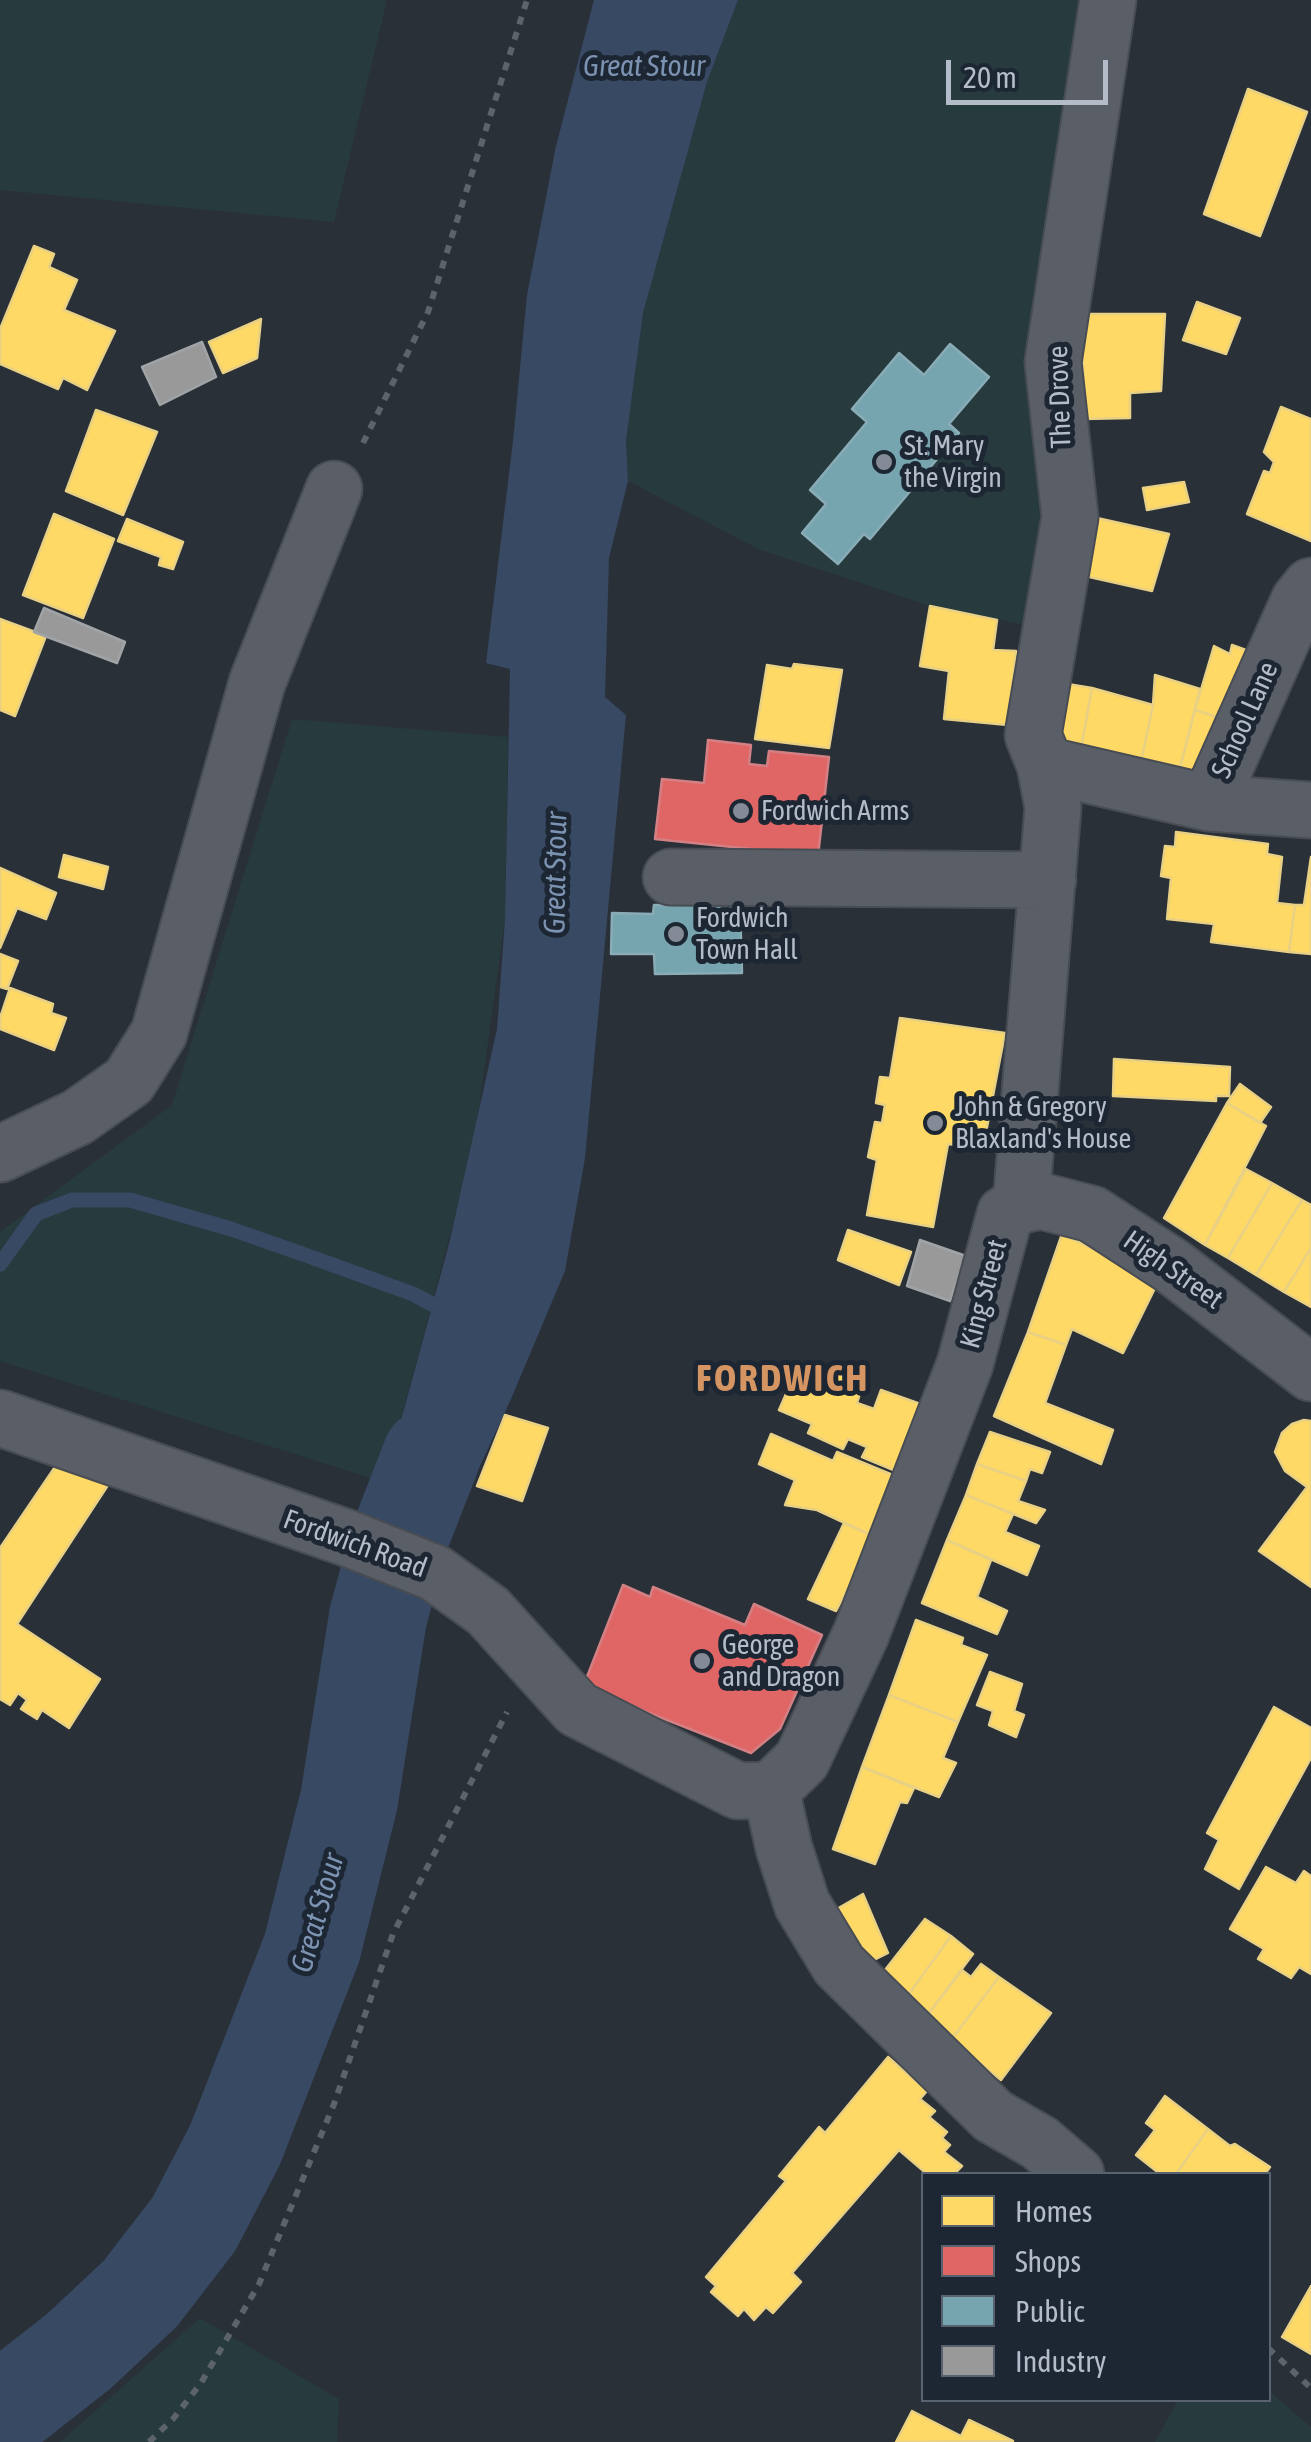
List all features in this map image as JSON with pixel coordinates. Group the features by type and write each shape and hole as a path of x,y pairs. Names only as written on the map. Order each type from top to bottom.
{"street":[{"name":"The Drove","path":"1039,750 1070,517 1053,362 1108,0"},
{"path":"0,1154 78,1117 129,1081 159,1033 257,683 334,489"},
{"name":"School Lane","path":"1209,803 1299,601 1311,586"},
{"path":"1039,750 1209,803 1311,810"},
{"name":"King Street","path":"772,1790 802,1760 861,1634 965,1364 1004,1214 1021,1205 1053,807 1039,750"},
{"path":"670,877 1048,880"},
{"name":"High Street","path":"1021,1205 1041,1202 1092,1214 1172,1266 1311,1372"},
{"name":"Fordwich Road","path":"0,1418 347,1538 434,1573 488,1611 577,1709 738,1791 772,1790"},
{"path":"772,1790 784,1848 802,1904 839,1965 993,2116 1040,2143 1074,2172"}],"path":[{"path":"334,489 376,422 428,312 527,0"},
{"path":"149,2442 201,2383 259,2284 334,2104 393,1934 535,1660"},
{"path":"1271,2351 1311,2388"}],"green space":[{"path":"0,0 387,0 334,222 0,190"},
{"path":"738,0 1080,0 1052,196 1053,517 1026,625 930,606 758,549 628,481 626,441 643,313 707,82"},
{"path":"292,719 508,737 505,919 474,1144 394,1446 380,1481 0,1361 0,1232 172,1105"},
{"path":"200,2318 339,2399 337,2442 60,2442"},
{"path":"1271,2393 1311,2427 1311,2442 1155,2442 1177,2402 1271,2402"}],"water":[{"name":"Great Stour","path":"594,0 738,0 707,82 643,313 626,441 628,481 609,558 605,697 626,715 585,1158 565,1271 448,1535 421,1559 367,1518 394,1446 449,1244 497,1029 505,919 510,669 486,663 527,295 556,146"}],"building: Homes":[{"path":"1248,89 1307,112 1260,236 1204,214"},
{"path":"34,246 54,254 49,267 77,280 64,310 115,331 87,390 63,378 58,389 0,364 0,329"},
{"path":"1197,302 1240,318 1226,354 1183,340"},
{"path":"1082,314 1165,314 1161,391 1130,393 1130,418 1084,419"},
{"path":"261,319 257,358 223,373 209,342"},
{"path":"1281,407 1311,419 1311,541 1247,514 1264,471 1270,473 1274,462 1264,452"},
{"path":"96,410 157,432 123,515 66,491"},
{"path":"1184,482 1189,502 1147,510 1143,488"},
{"path":"54,514 114,539 83,618 23,595"},
{"path":"1097,518 1169,534 1152,591 1085,576"},
{"path":"127,519 183,542 173,569 159,565 161,557 118,541"},
{"path":"930,606 997,620 993,650 1016,651 1008,725 944,719 949,671 920,666"},
{"path":"0,619 46,636 15,716 0,710"},
{"path":"1232,645 1257,654 1230,721 1195,710 1214,646 1230,654"},
{"path":"794,664 842,670 829,748 755,739 767,665 792,669"},
{"path":"1155,675 1200,689 1180,768 1141,762"},
{"path":"1055,682 1092,688 1081,749 1044,742"},
{"path":"1092,688 1153,705 1141,762 1081,749"},
{"path":"1195,710 1230,721 1210,776 1180,768"},
{"path":"1176,832 1268,844 1267,854 1282,857 1277,903 1295,905 1289,952 1211,942 1214,924 1167,919 1171,878 1161,876 1165,846 1175,847"},
{"path":"64,855 108,867 103,889 59,877"},
{"path":"1311,857 1311,954 1289,952 1295,905 1304,905"},
{"path":"0,868 56,893 46,919 17,908 0,948"},
{"path":"0,954 18,961 7,989 0,987"},
{"path":"10,988 53,1004 51,1013 66,1018 54,1050 0,1029"},
{"name":"John & Gregory Blaxland's House","path":"900,1018 1005,1033 983,1148 948,1144 933,1227 867,1215 877,1160 868,1157 875,1122 882,1123 885,1105 876,1103 880,1077 890,1078"},
{"path":"1114,1059 1230,1067 1229,1096 1216,1096 1216,1101 1113,1096"},
{"path":"1240,1084 1271,1107 1260,1123 1227,1103"},
{"path":"1227,1103 1266,1126 1205,1245 1164,1218"},
{"path":"1246,1169 1272,1183 1228,1258 1205,1245"},
{"path":"1272,1183 1302,1200 1256,1275 1228,1258"},
{"path":"1302,1200 1311,1205 1311,1248 1284,1292 1256,1275"},
{"path":"848,1230 911,1252 899,1285 838,1260"},
{"path":"1062,1234 1159,1280 1123,1353 1072,1329 1066,1345 1028,1332"},
{"path":"1311,1248 1311,1307 1284,1292"},
{"path":"1028,1332 1066,1345 1045,1403 1113,1430 1101,1464 994,1416"},
{"path":"800,1362 850,1377 848,1385 861,1390 857,1403 874,1409 881,1390 926,1406 903,1474 862,1457 867,1447 848,1439 843,1449 808,1433 812,1424 779,1410"},
{"path":"505,1415 548,1428 522,1501 477,1486"},
{"path":"1304,1420 1311,1421 1311,1587 1259,1551 1307,1487 1285,1471 1275,1452 1282,1433"},
{"path":"990,1432 1050,1452 1042,1473 1030,1469 1026,1481 977,1464"},
{"path":"771,1434 833,1461 837,1452 900,1478 875,1537 817,1510 785,1505 795,1480 759,1464"},
{"path":"57,1464 112,1479 17,1624 100,1679 69,1728 42,1710 37,1719 21,1709 27,1700 18,1693 10,1705 0,1699 0,1548"},
{"path":"977,1464 1026,1481 1018,1501 1045,1510 1036,1523 966,1495"},
{"path":"966,1495 1013,1514 1005,1532 1039,1546 1027,1575 947,1540"},
{"path":"844,1523 875,1537 836,1611 808,1599"},
{"path":"947,1540 991,1560 977,1597 1007,1611 997,1634 922,1603"},
{"path":"916,1620 963,1638 961,1645 987,1655 958,1722 889,1695"},
{"path":"990,1672 1022,1684 1014,1711 1024,1715 1016,1737 989,1725 993,1711 977,1705"},
{"path":"889,1695 958,1722 943,1758 956,1763 939,1797 862,1767"},
{"path":"1274,1707 1311,1728 1311,1758 1239,1889 1205,1869 1219,1840 1207,1833"},
{"path":"862,1767 914,1788 907,1803 900,1802 875,1864 833,1849"},
{"path":"1266,1867 1296,1883 1304,1871 1311,1876 1311,1974 1299,1967 1291,1978 1258,1959 1264,1949 1230,1929"},
{"path":"863,1894 888,1953 854,1970 828,1914"},
{"path":"925,1919 951,1936 901,2005 874,1984"},
{"path":"951,1936 973,1954 923,2021 901,2005"},
{"path":"981,1964 999,1977 951,2040 923,2021 962,1970 971,1977"},
{"path":"999,1977 1051,2013 1001,2080 951,2040"},
{"path":"888,2057 927,2091 920,2099 935,2111 929,2117 947,2132 942,2138 950,2145 944,2152 962,2166 956,2172 925,2172 899,2150 792,2273 801,2282 773,2313 766,2307 754,2320 744,2309 738,2316 711,2292 716,2286 706,2277 786,2181 779,2176 819,2127 825,2133"},
{"path":"1165,2096 1208,2129 1177,2172 1157,2172 1136,2155 1155,2130 1146,2123"},
{"path":"1208,2129 1270,2167 1266,2172 1177,2172"},
{"path":"1311,2286 1311,2354 1282,2337"},
{"path":"912,2411 961,2436 969,2420 1013,2441 896,2442"}],"building: Shops":[{"name":"Fordwich Arms","path":"708,740 751,745 749,764 767,766 769,751 829,757 818,856 655,839 662,779 704,783"},
{"name":"George and Dragon","path":"623,1585 650,1597 653,1587 745,1625 754,1604 822,1635 780,1729 751,1753 583,1687"}],"building: Public":[{"name":"St. Mary the Virgin","path":"950,344 989,377 949,424 959,433 870,539 864,534 838,564 802,533 826,504 810,490 867,422 852,409 899,353 924,375"},
{"name":"Fordwich Town Hall","path":"654,905 740,905 742,973 655,974 654,954 611,954 612,913 653,914"}],"building: Industry":[{"path":"202,342 216,377 160,405 142,367"},
{"path":"44,608 125,642 117,663 34,632"},
{"path":"920,1240 966,1256 950,1301 907,1286"}],"waterway":[{"name":"Great Stour","path":"0,1264 36,1214 72,1200 130,1200 311,1257 413,1294 447,1312"},
{"name":"Great Stour","path":"0,2413 79,2351 140,2294 194,2224 235,2145 312,1948 349,1800 378,1617 399,1539 431,1457"}],"place":[{"name":"St. Mary the Virgin","path":"884,462"},
{"name":"Fordwich Arms","path":"741,811"},
{"name":"Fordwich Town Hall","path":"676,934"},
{"name":"John & Gregory Blaxland's House","path":"935,1123"},
{"name":"George and Dragon","path":"702,1661"}],"district":[{"name":"FORDWICH","path":"783,1379"}]}
